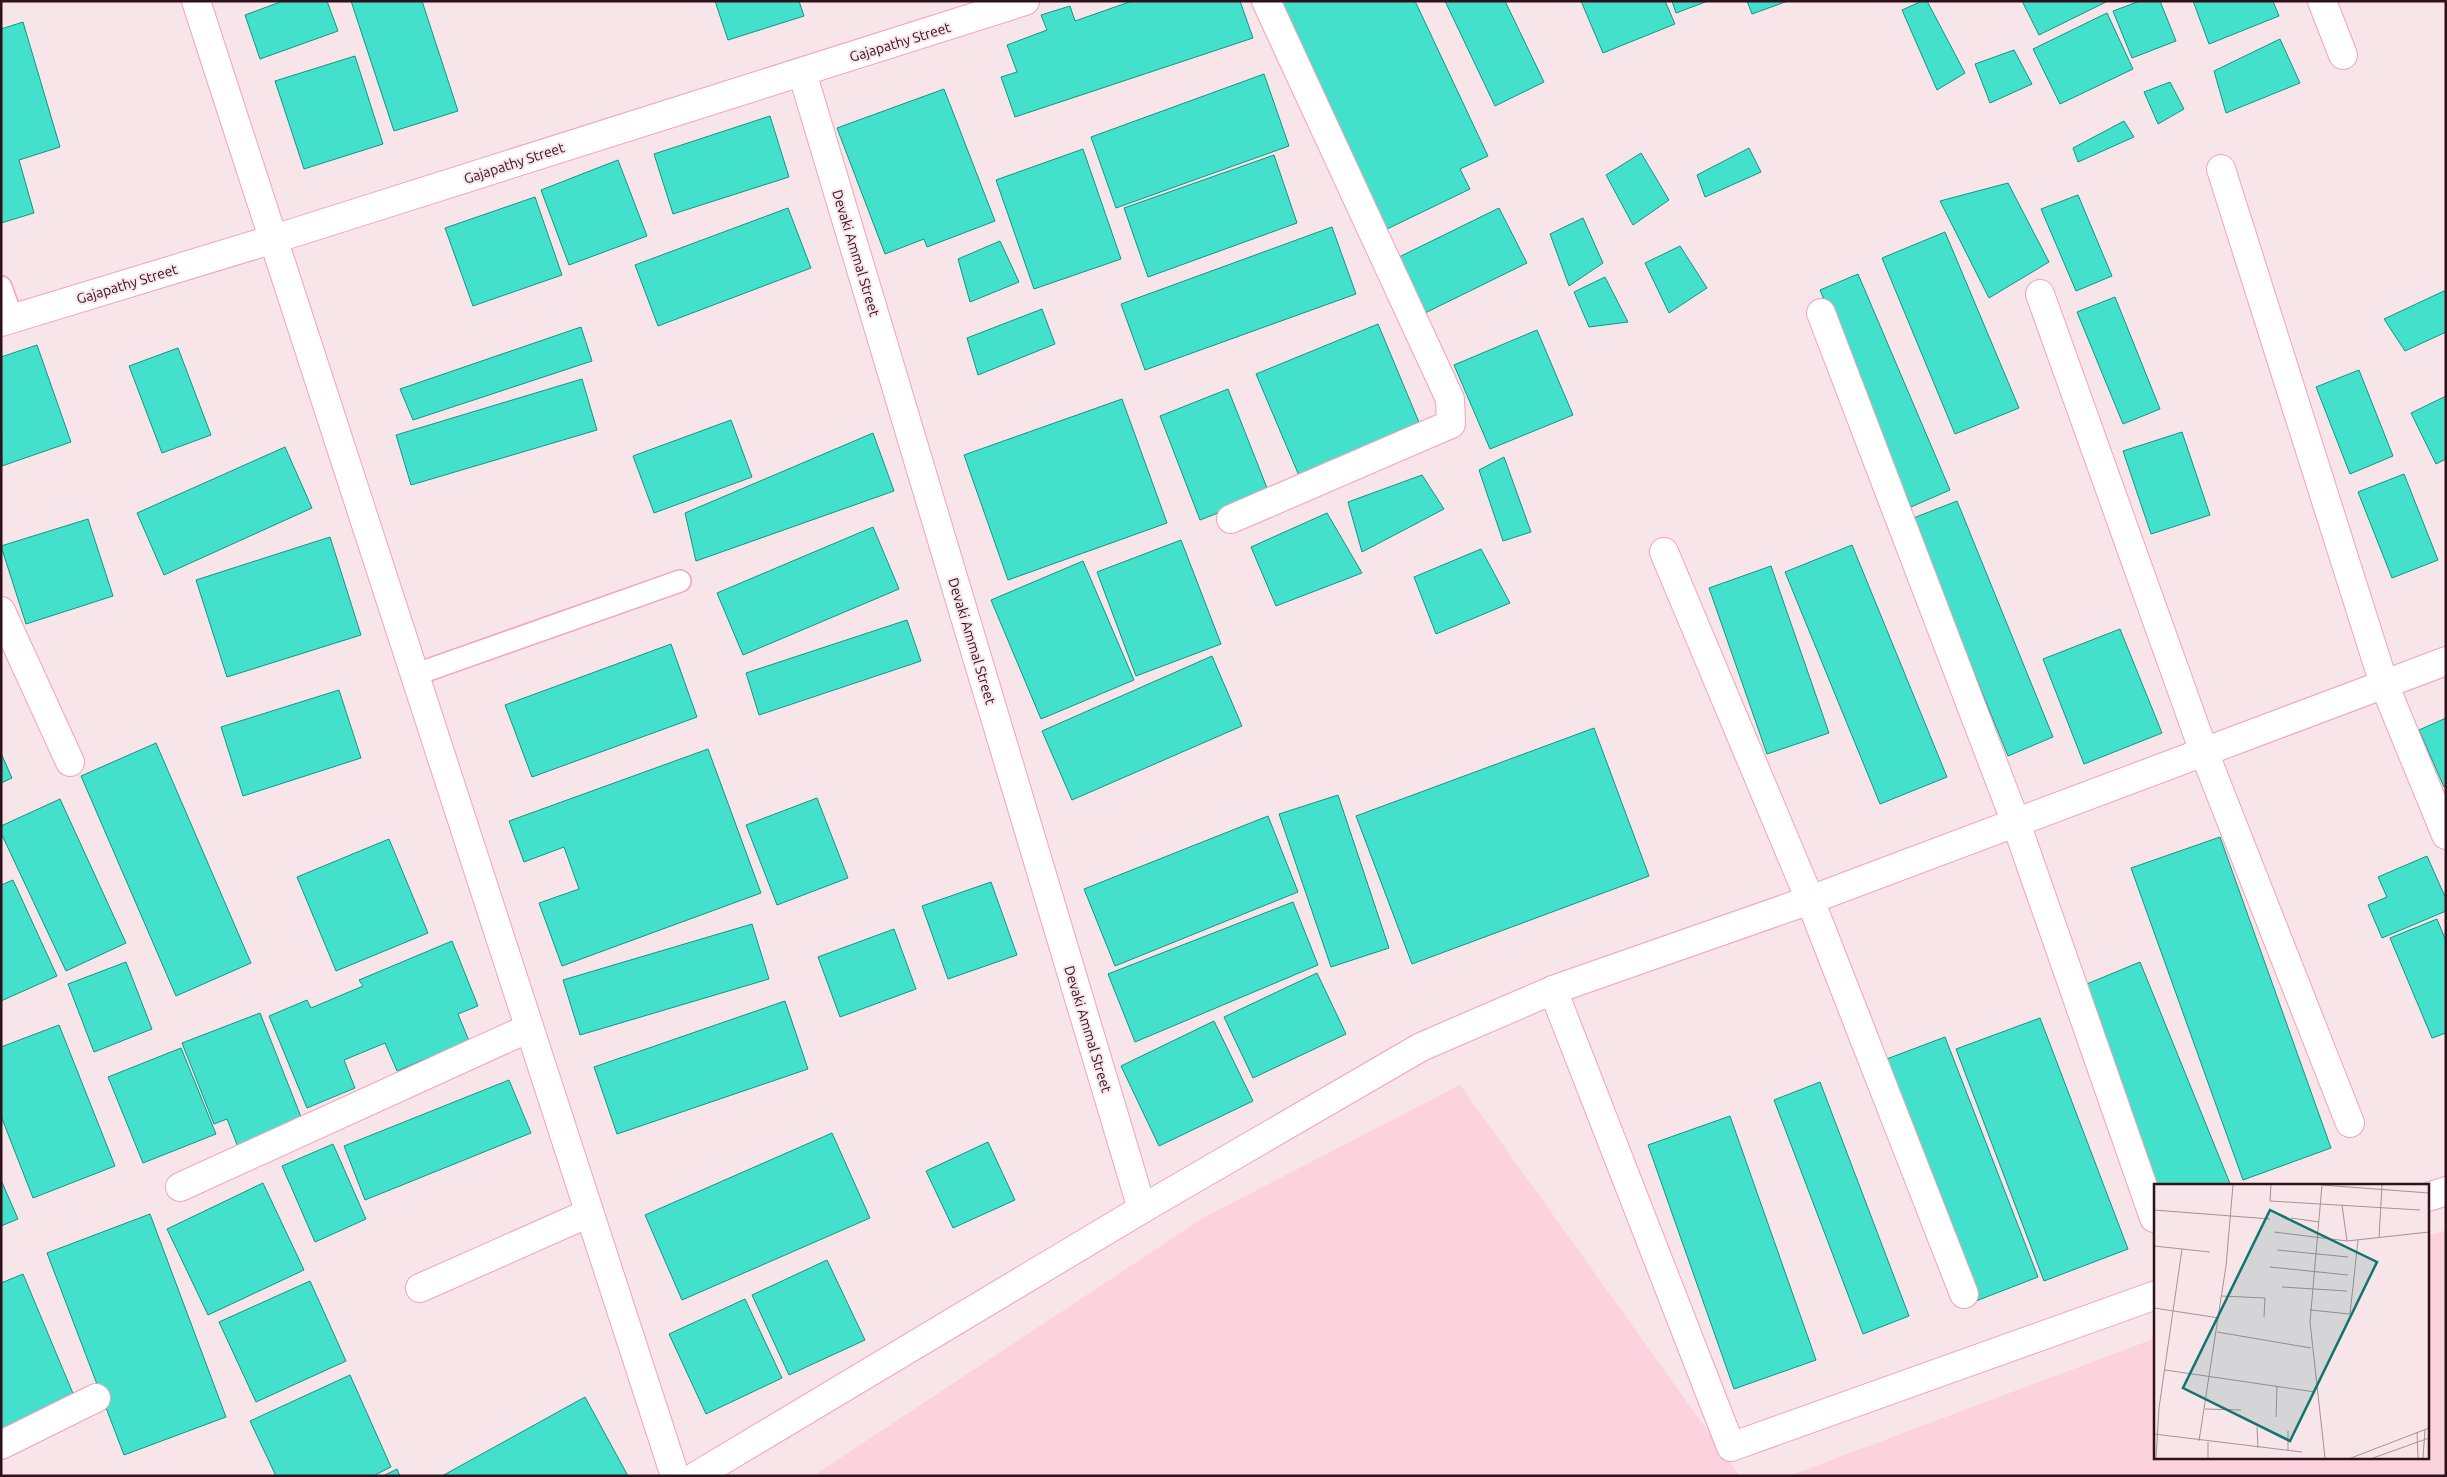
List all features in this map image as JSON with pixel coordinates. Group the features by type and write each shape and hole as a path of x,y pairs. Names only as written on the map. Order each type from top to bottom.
{"street":[{"path":"196,1 675,1476"},
{"name":"Gajapathy Street","path":"6,320 274,239 802,72 972,10 1025,1"},
{"path":"1231,519 1451,424 1450,399 1266,1"},
{"path":"2322,1 2343,55"},
{"name":"Devaki Ammal Street","path":"802,72 1142,1209"},
{"path":"2220,169 2384,684 2446,835"},
{"path":"2040,294 2204,752 2350,1124"},
{"path":"1821,313 2016,823 2154,1218"},
{"path":"1664,552 1810,900 1964,1294"},
{"path":"1,610 70,762"},
{"path":"696,1476 1142,1209 1421,1047 1553,990 1810,900 2446,661"},
{"path":"1553,990 1731,1446 2154,1296"},
{"path":"180,1187 529,1028"},
{"path":"2430,1196 2446,1191"},
{"path":"420,1288 589,1213"},
{"path":"1,1445 96,1398"}],"lane":[{"path":"1,286 6,320"},
{"path":"414,674 680,581"}],"shaded area":[{"path":"1460,1085 1740,1476 813,1476 1203,1218"},
{"path":"2446,1230 2446,1476 1789,1476 2154,1339 2154,1460 2430,1460 2430,1235"}],"building":[{"path":"283,1 327,1 338,31 260,59 245,15"},
{"path":"351,1 422,1 458,111 394,131"},
{"path":"715,1 799,1 804,16 728,40"},
{"path":"1132,1 1240,1 1253,38 1015,117 1001,77 1017,72 1007,45 1047,30 1041,15 1070,6 1075,21"},
{"path":"1280,1 1415,1 1488,156 1460,169 1470,189 1385,230"},
{"path":"1445,1 1505,1 1544,82 1495,106"},
{"path":"1581,1 1665,1 1675,24 1603,53"},
{"path":"1672,1 1708,1 1676,13"},
{"path":"1747,1 1788,1 1752,14"},
{"path":"1922,1 1927,1 1965,73 1937,90 1902,10"},
{"path":"2022,1 2105,1 2106,2 2039,35"},
{"path":"2140,1 2160,1 2176,41 2132,58 2113,11"},
{"path":"2193,1 2273,1 2279,16 2209,44"},
{"path":"2107,13 2133,69 2060,104 2033,49"},
{"path":"23,22 60,147 19,160 34,213 1,223 1,29"},
{"path":"2280,39 2300,83 2226,113 2214,71"},
{"path":"2014,50 2032,84 1990,103 1975,64"},
{"path":"355,56 383,144 304,169 275,81"},
{"path":"1264,74 1289,146 1116,208 1091,137"},
{"path":"2170,82 2184,109 2158,124 2144,92"},
{"path":"944,89 995,221 927,247 924,239 885,254 837,128"},
{"path":"770,116 789,177 673,214 654,154"},
{"path":"2124,121 2134,137 2078,162 2073,148"},
{"path":"1749,148 1761,172 1705,197 1697,175"},
{"path":"1083,149 1121,259 1034,289 996,180"},
{"path":"1641,153 1669,200 1633,225 1606,175"},
{"path":"1274,155 1297,223 1148,277 1124,208"},
{"path":"618,160 647,236 569,265 541,190"},
{"path":"2008,183 2049,262 1989,298 1940,201"},
{"path":"2078,195 2112,276 2076,291 2041,209"},
{"path":"535,197 562,275 473,306 445,228"},
{"path":"788,208 811,268 658,326 635,265"},
{"path":"1499,208 1527,263 1425,313 1397,258"},
{"path":"1583,218 1603,263 1569,286 1550,234"},
{"path":"1332,227 1356,294 1145,370 1121,304"},
{"path":"1945,232 2019,408 1955,434 1882,258"},
{"path":"1000,241 1019,282 970,302 958,259"},
{"path":"1680,246 1707,288 1669,313 1645,263"},
{"path":"1858,274 1950,490 1911,507 1820,290"},
{"path":"1605,277 1628,322 1589,327 1574,292"},
{"path":"2446,290 2446,332 2405,351 2384,319"},
{"path":"2115,297 2160,409 2123,424 2077,312"},
{"path":"1042,309 1055,344 978,375 967,338"},
{"path":"1378,324 1421,427 1300,478 1256,374"},
{"path":"581,327 592,361 413,420 400,389"},
{"path":"1537,330 1573,415 1490,449 1454,365"},
{"path":"37,345 71,442 2,466 1,357"},
{"path":"178,348 211,435 162,453 129,366"},
{"path":"2359,370 2393,456 2350,474 2316,387"},
{"path":"582,379 597,430 411,485 396,435"},
{"path":"1228,389 1269,493 1200,520 1160,416"},
{"path":"2446,396 2446,459 2436,464 2411,413"},
{"path":"1122,399 1167,523 1008,580 964,455"},
{"path":"731,420 752,477 654,513 633,456"},
{"path":"2182,432 2210,515 2151,534 2123,451"},
{"path":"873,433 894,491 696,561 685,513"},
{"path":"285,447 312,508 164,575 137,513"},
{"path":"1504,457 1531,532 1503,541 1479,470"},
{"path":"2404,474 2438,560 2392,578 2358,492"},
{"path":"1422,475 1444,509 1362,552 1348,502"},
{"path":"1957,501 2053,737 2008,756 1911,519"},
{"path":"1327,513 1362,573 1276,606 1251,547"},
{"path":"88,519 113,596 26,624 1,546"},
{"path":"873,527 899,589 743,655 717,593"},
{"path":"330,537 361,635 227,677 196,580"},
{"path":"1181,540 1221,644 1136,676 1097,572"},
{"path":"1852,545 1947,777 1880,804 1785,572"},
{"path":"1481,549 1510,603 1436,634 1414,577"},
{"path":"1083,561 1134,680 1041,719 991,600"},
{"path":"1771,566 1829,733 1767,754 1709,588"},
{"path":"907,620 921,661 759,715 746,673"},
{"path":"2120,629 2162,733 2084,764 2043,659"},
{"path":"671,644 697,717 532,777 505,705"},
{"path":"1212,656 1242,726 1072,800 1042,731"},
{"path":"339,690 361,758 243,796 221,727"},
{"path":"2446,718 2446,786 2444,787 2419,730"},
{"path":"1594,728 1649,876 1412,964 1356,816"},
{"path":"156,743 251,963 176,996 81,776"},
{"path":"708,749 761,893 562,966 539,903 579,889 564,847 524,862 509,821"},
{"path":"1,753 12,778 1,783"},
{"path":"1338,795 1389,948 1331,967 1279,814"},
{"path":"817,798 848,878 777,905 746,825"},
{"path":"60,799 126,943 66,971 1,833 1,826"},
{"path":"1268,816 1298,892 1115,966 1084,889"},
{"path":"2220,837 2331,1148 2243,1180 2131,868"},
{"path":"389,839 428,933 336,971 297,877"},
{"path":"2427,856 2446,899 2446,911 2382,938 2368,905 2387,897 2378,877"},
{"path":"13,880 57,976 1,1001 1,885"},
{"path":"991,882 1017,955 948,979 922,906"},
{"path":"1293,902 1318,965 1135,1042 1108,974"},
{"path":"2437,919 2446,941 2446,1033 2432,1038 2390,938"},
{"path":"752,924 769,979 580,1035 563,980"},
{"path":"894,929 916,989 840,1017 818,957"},
{"path":"452,941 478,1006 458,1014 469,1041 397,1071 385,1043 344,1060 355,1088 307,1108 269,1016 307,1000 311,1008 363,986 359,980"},
{"path":"126,962 152,1029 94,1052 68,984"},
{"path":"2140,962 2230,1184 2157,1184 2077,988"},
{"path":"1317,973 1346,1034 1253,1078 1224,1017"},
{"path":"785,1001 808,1069 617,1134 594,1067"},
{"path":"260,1013 303,1122 238,1147 227,1119 214,1124 182,1043"},
{"path":"2040,1018 2128,1249 2044,1281 1956,1049"},
{"path":"1214,1021 1253,1101 1159,1146 1121,1066"},
{"path":"59,1025 115,1166 33,1198 1,1116 1,1047"},
{"path":"1945,1037 2038,1277 1976,1301 1884,1060"},
{"path":"181,1048 216,1134 143,1163 108,1077"},
{"path":"509,1080 531,1133 365,1200 344,1146"},
{"path":"1820,1082 1909,1316 1863,1334 1774,1100"},
{"path":"1730,1116 1816,1360 1734,1389 1648,1145"},
{"path":"832,1133 870,1218 682,1300 645,1215"},
{"path":"988,1142 1015,1200 953,1228 926,1171"},
{"path":"333,1144 366,1219 315,1242 282,1166"},
{"path":"1,1180 18,1219 1,1226"},
{"path":"263,1183 304,1270 208,1315 167,1229"},
{"path":"150,1214 226,1417 124,1455 47,1253"},
{"path":"827,1260 865,1340 789,1375 752,1295"},
{"path":"23,1274 77,1403 1,1433 1,1283"},
{"path":"310,1281 346,1361 256,1402 219,1322"},
{"path":"745,1299 782,1378 706,1414 669,1334"},
{"path":"350,1375 391,1467 373,1476 276,1476 250,1421"},
{"path":"585,1397 628,1476 442,1476"},
{"path":"397,1469 400,1476 383,1476"}]}
